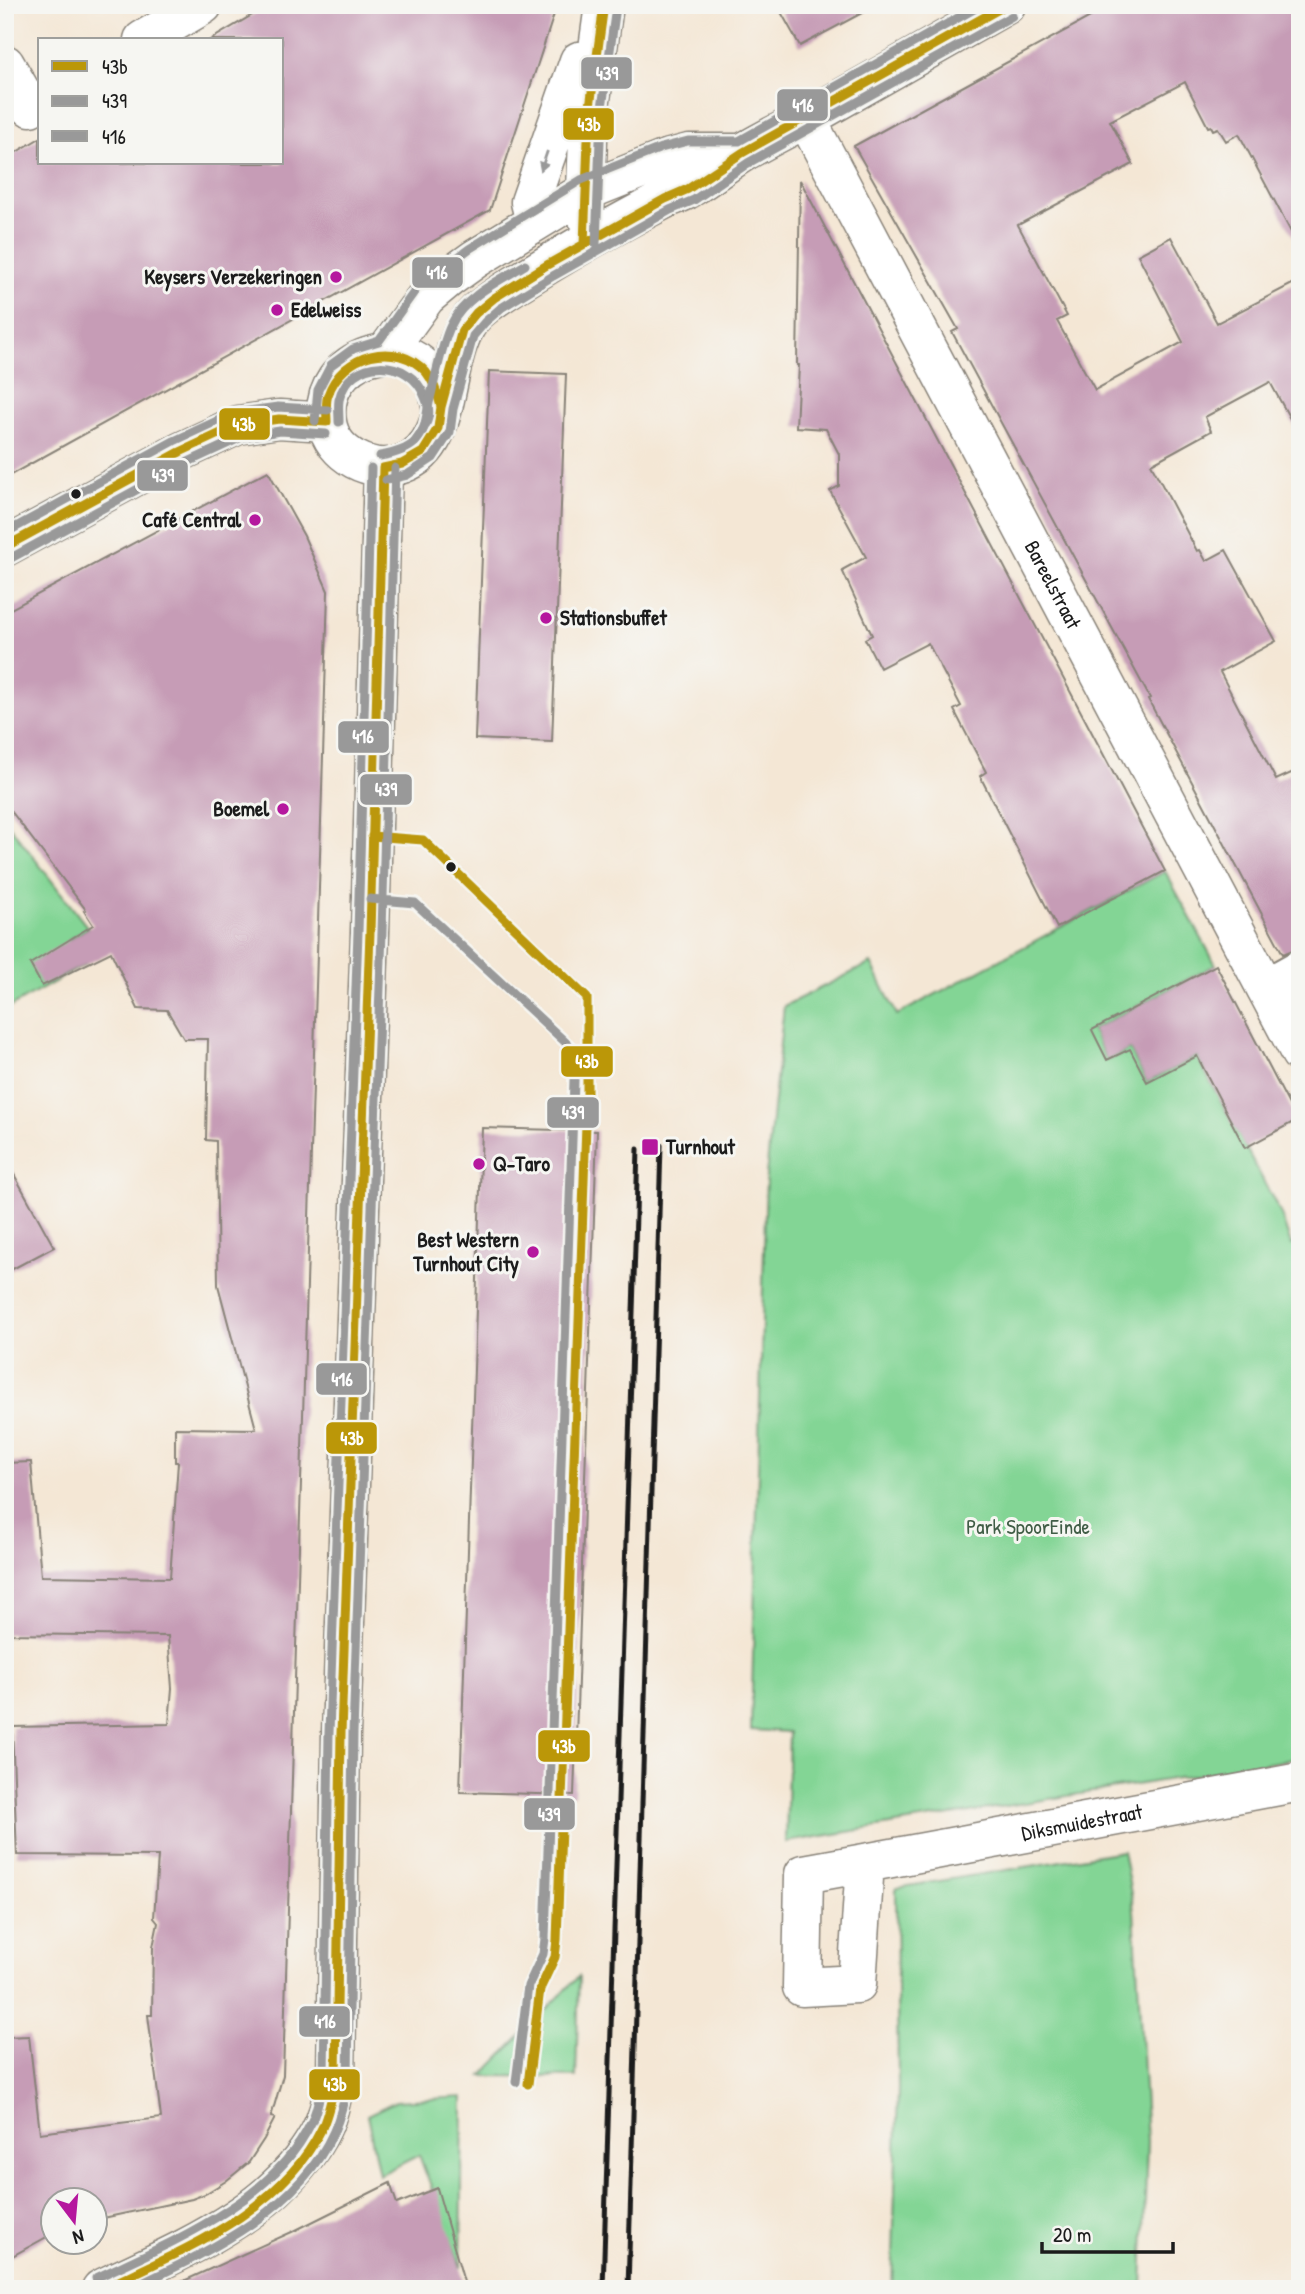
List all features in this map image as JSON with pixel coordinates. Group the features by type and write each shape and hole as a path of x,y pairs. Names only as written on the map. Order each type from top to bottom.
{"street":[{"path":"146,38 203,5"},
{"path":"584,244 589,114 603,5"},
{"path":"535,222 530,202 587,37 603,5"},
{"path":"442,408 435,385 422,367 408,358 386,352 362,356 339,373 327,395 327,422 333,439 347,454 362,464 383,468 402,464 423,452 438,428 462,330 476,313 494,298 584,244 688,189 742,153 1006,5"},
{"path":"5,64 25,109"},
{"name":"Bareelstraat","path":"806,118 1300,1053"},
{"path":"386,352 426,297 475,259 586,191 666,159 689,153 742,153"},
{"path":"5,547 227,429 279,419 327,422"},
{"path":"101,2289 213,2232 281,2184 298,2166 320,2132 328,2113 336,2078 341,1720 370,932 383,468"},
{"path":"1266,988 1300,969"},
{"name":"Diksmuidestraat","path":"864,1863 1300,1782"}],"green space":[{"path":"5,820 88,928 70,939 86,964 5,1010"},
{"name":"Park SpoorEinde","path":"1165,871 1216,965 1092,1030 1107,1060 1130,1049 1147,1082 1197,1056 1281,1214 1291,1245 1300,1243 1300,1758 786,1842 789,1732 751,1730 766,1175 784,1006 871,963 897,1015"},
{"path":"1123,1851 1134,1910 1147,2142 1142,2289 892,2289 898,2088 896,1888"},
{"path":"579,1976 576,2077 482,2076"},
{"path":"463,2097 461,2268 419,2155 379,2175 367,2115 396,2101"}],"building":[{"path":"269,5 557,5 490,210 5,478 5,159 38,139 38,164 284,164 284,38 213,38"},
{"path":"777,5 877,5 800,46"},
{"path":"1112,5 1300,5 1300,249 1239,134 1226,141 1218,128 1213,130 1211,126 1208,127 1185,82 1110,121 1133,164 1018,225 1067,316 1057,321 1095,390 1183,342 1138,255 1171,237 1217,323 1300,280 1300,437 1270,382 1205,417 1211,431 1151,464 1197,551 1200,550 1206,561 1226,550 1276,641 1220,672 1276,780 1300,769 1300,947 1283,954 1148,699 1150,698 952,332 958,329 854,146"},
{"path":"800,180 1165,871 1057,928 980,776 986,772 954,710 961,706 928,643 880,668 865,639 872,635 842,570 866,557 830,491 839,486 839,454 826,429 796,427"},
{"path":"489,371 566,374 552,742 475,739"},
{"path":"268,471 304,536 328,591 283,2075 271,2117 275,2118 249,2162 226,2181 192,2199 108,2217 108,2186 38,2186 38,2242 5,2260 5,2037 29,2036 40,2133 161,2118 148,2015 152,2015 153,1947 158,1923 154,1918 158,1856 17,1855 12,1727 169,1724 172,1688 168,1636 5,1634 5,1463 31,1462 41,1576 170,1578 178,1462 175,1462 175,1428 256,1429 218,1285 216,1141 206,1140 208,1039 184,1039 167,1010 138,1009 111,952 42,986 30,964 93,925 84,911 86,910 5,803 5,612"},
{"path":"1216,965 1297,1120 1245,1148 1197,1056 1147,1082 1130,1049 1107,1060 1092,1030"},
{"path":"482,1128 597,1131 574,1795 460,1792"},
{"path":"5,1158 54,1247 5,1273"},
{"path":"390,2183 397,2204 437,2188 466,2289 166,2289 294,2231"}],"railway":[{"path":"628,2289 661,1145"},
{"path":"603,2289 638,1149"}],"transit line":[{"name":"43b","path":"584,244 589,114 604,5"},
{"name":"416","path":"315,421 318,390 331,365 353,349 379,341 417,288 469,249 581,180 661,148 688,141 739,141 981,5"},
{"name":"43b","path":"383,468 402,464 423,452 438,428 462,330 476,313 494,298 547,265 665,199 688,189 742,153 1006,5"},
{"name":"439","path":"596,244 601,115 616,7"},
{"name":"439","path":"386,480 407,475 433,458 450,432 453,409 473,336 501,308 670,210 694,200 748,163 1012,16"},
{"name":"416","path":"380,456 407,448 421,433 444,342 457,315 484,290 525,265"},
{"name":"43b","path":"5,547 180,452 238,425 279,419 327,422 327,398 335,381 345,369 371,356 386,354 414,362 431,380 441,407"},
{"name":"439","path":"339,422 339,400 345,386 355,375 367,369 394,368 407,374 417,384 428,405 427,421 415,442"},
{"name":"416","path":"5,533 174,441 234,413 278,407 328,410"},
{"name":"439","path":"11,558 186,463 242,437 280,431 326,434"},
{"name":"416","path":"96,2278 217,2217 272,2176 294,2151 311,2123 324,2077 329,1733 358,932 371,468"},
{"name":"43b","path":"102,2289 195,2244 254,2207 280,2185 303,2159 321,2130 336,2078 341,1733 370,932 383,468"},
{"name":"439","path":"130,2289 188,2261 247,2227 297,2185 318,2160 334,2131 348,2079 353,1733 382,932 395,468"},
{"name":"43b","path":"372,836 423,840 587,998 587,1096 557,1940 555,1957 540,1989 528,2084"},
{"name":"439","path":"370,899 415,903 575,1051 545,1939 543,1954 528,1986 516,2082"}],"place":[{"name":"Keysers Verzekeringen","path":"336,277"},
{"name":"Edelweiss","path":"277,310"},
{"name":"Café Central","path":"255,520"},
{"name":"Stationsbuffet","path":"546,618"},
{"name":"Boemel","path":"283,809"},
{"name":"Turnhout","path":"650,1147"},
{"name":"Q-Taro","path":"479,1164"},
{"name":"Best Western Turnhout City","path":"533,1252"}]}
